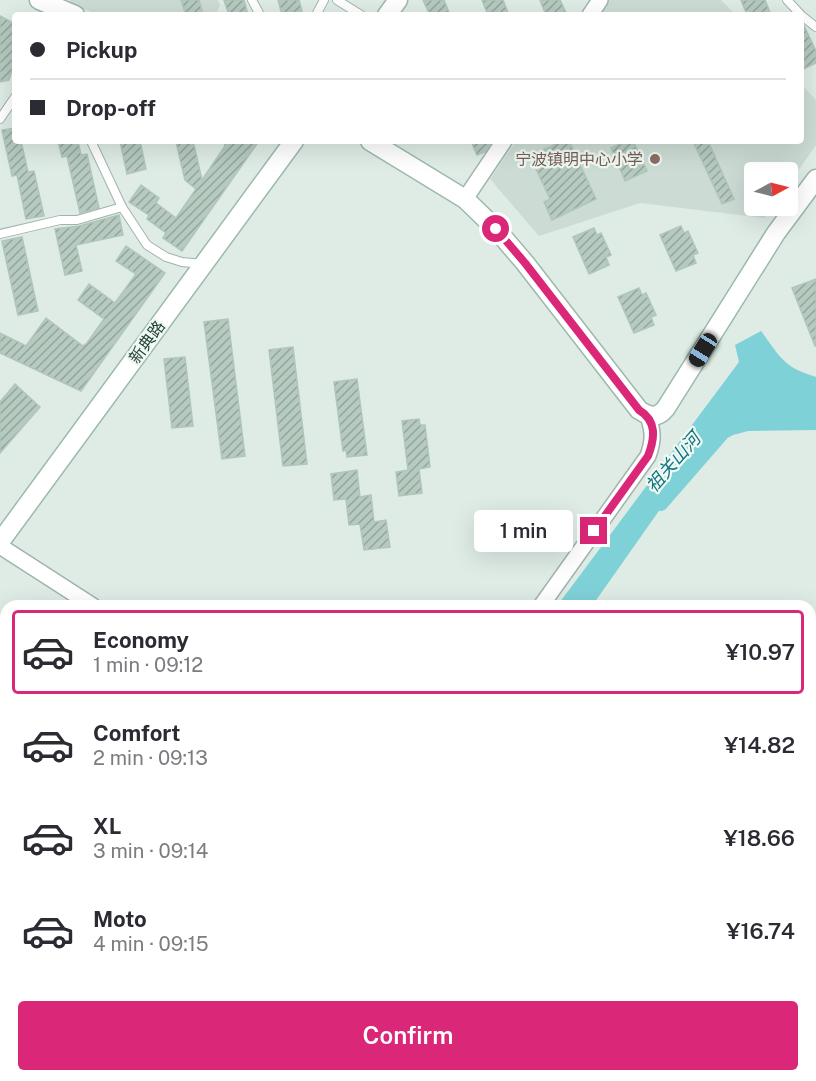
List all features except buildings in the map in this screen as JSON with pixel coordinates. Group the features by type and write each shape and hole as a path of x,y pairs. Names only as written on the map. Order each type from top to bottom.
{"street":[{"path":"39,0 57,8"},
{"name":"新典路","path":"0,544 292,144"},
{"path":"375,144 465,198 525,263 639,410 648,416 661,414 666,408 776,233 816,179"},
{"path":"465,198 502,144"},
{"path":"545,600 648,456 653,443 653,431 648,416"},
{"path":"0,544 84,600"}],"lane":[{"path":"337,0 356,12"},
{"path":"787,0 798,12"},
{"path":"804,18 816,27"},
{"path":"0,119 12,101"},
{"path":"92,144 122,207 147,245 166,257 182,262 204,264"},
{"path":"0,234 60,220 77,220 122,207"}],"shaded area":[{"path":"70,0 218,0 220,5 217,12 92,12 69,3"},
{"path":"610,0 721,0 733,12 602,12"},
{"name":"宁波镇明中心小学","path":"804,87 816,100 816,145 798,171 798,162 744,162 744,216 640,203 539,236 490,179 514,144 804,144"}],"water":[{"path":"761,331 789,365 816,377 816,430 748,431 733,435 699,454 596,600 561,600 739,362 735,345"}],"waterway":[{"name":"祖关山河","path":"661,504 721,435"}],"place":[{"name":"宁波镇明中心小学","path":"655,159"}],"route":[{"path":"496,229 639,410 648,416 653,431 653,443 648,456 594,531"}]}
